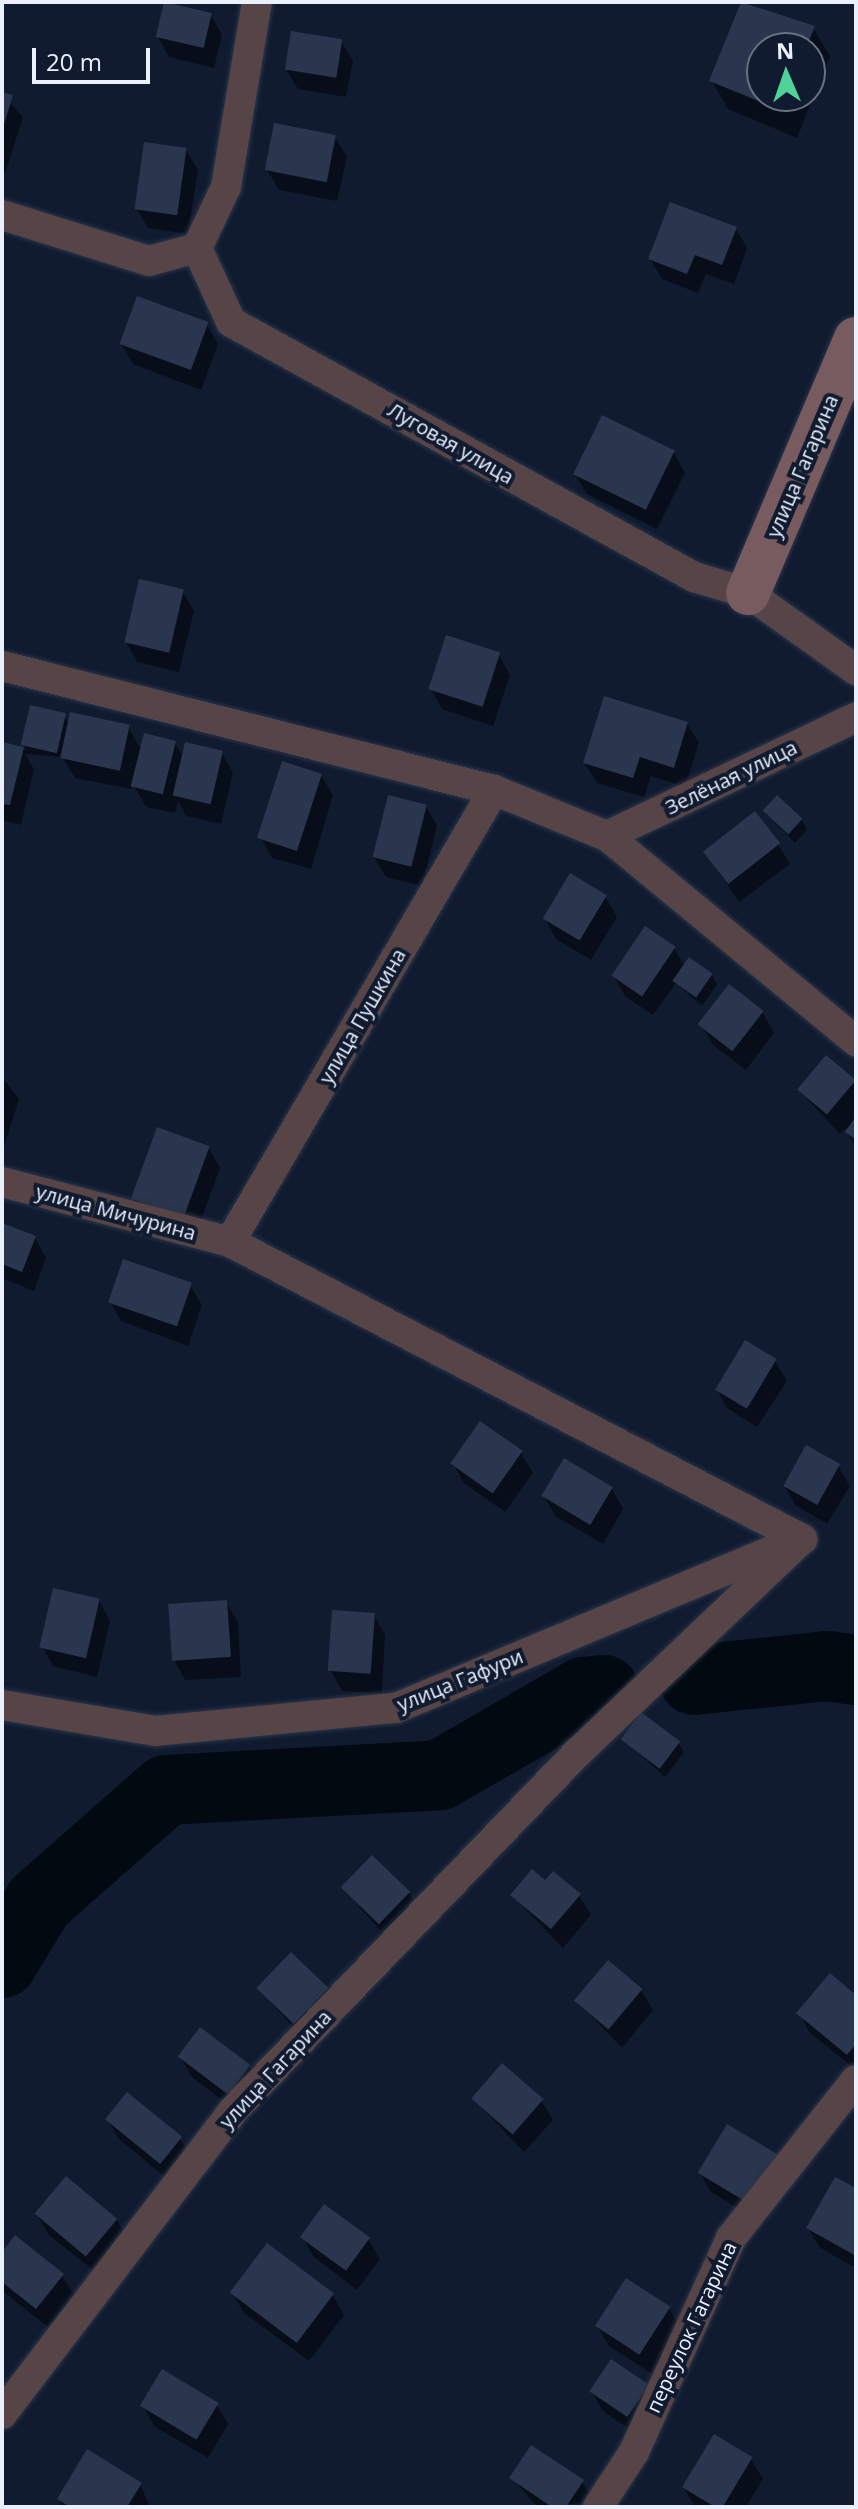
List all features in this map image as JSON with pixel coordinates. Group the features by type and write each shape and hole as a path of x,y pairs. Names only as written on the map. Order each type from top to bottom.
{"street":[{"path":"2,215 149,261 197,248 226,187 257,2"},
{"name":"Луговая улица","path":"197,248 231,322 694,577 748,593 856,670"},
{"name":"улица Гагарина","path":"748,593 856,339"},
{"path":"2,666 494,790 607,836 856,1041"},
{"name":"Зелёная улица","path":"607,836 856,717"},
{"name":"улица Пушкина","path":"230,1242 494,790"},
{"name":"улица Мичурина","path":"2,1182 230,1242 802,1539"},
{"name":"улица Гагарина","path":"2,2414 233,2111 579,1751 802,1539"},
{"name":"улица Гафури","path":"2,1705 155,1731 396,1708 802,1539"},
{"name":"переулок Гагарина","path":"598,2507 634,2452 731,2238 856,2080"}],"building":[{"path":"164,2 212,13 204,48 156,37"},
{"path":"741,2 815,26 813,32 746,32 746,96 709,81"},
{"path":"291,31 342,39 336,78 285,70"},
{"path":"2,92 13,95 3,128 2,128"},
{"path":"274,123 336,135 327,182 265,170"},
{"path":"144,142 187,148 177,215 135,209"},
{"path":"670,202 737,227 722,265 695,255 687,274 648,259"},
{"path":"137,296 208,322 191,370 120,344"},
{"path":"602,415 675,451 646,510 573,474"},
{"path":"139,579 184,589 169,653 124,642"},
{"path":"446,635 500,653 483,707 428,689"},
{"path":"604,696 688,722 674,768 640,757 633,778 583,763"},
{"path":"30,705 66,713 57,753 21,745"},
{"path":"70,712 130,725 120,771 60,758"},
{"path":"144,733 176,741 163,794 131,786"},
{"path":"2,742 24,747 10,805 2,804"},
{"path":"185,742 223,751 211,804 173,796"},
{"path":"282,761 322,774 297,851 257,838"},
{"path":"388,795 427,805 411,867 373,857"},
{"path":"777,795 803,819 788,834 763,810"},
{"path":"755,811 780,843 728,884 703,852"},
{"path":"570,873 607,895 580,941 543,918"},
{"path":"645,926 676,947 642,996 611,976"},
{"path":"689,957 713,974 696,997 672,981"},
{"path":"729,984 764,1011 732,1051 698,1024"},
{"path":"826,1055 856,1080 827,1115 797,1089"},
{"path":"856,1116 856,1140 845,1132"},
{"path":"157,1127 210,1146 184,1218 131,1198"},
{"path":"2,1223 36,1236 22,1272 2,1264"},
{"path":"123,1259 192,1283 177,1326 108,1302"},
{"path":"745,1340 777,1359 747,1409 715,1390"},
{"path":"480,1421 523,1451 493,1493 450,1464"},
{"path":"806,1445 840,1464 817,1505 783,1486"},
{"path":"564,1458 613,1487 590,1525 541,1496"},
{"path":"53,1588 100,1599 86,1658 39,1647"},
{"path":"227,1600 231,1657 172,1661 168,1604"},
{"path":"332,1610 375,1613 371,1674 328,1671"},
{"path":"641,1712 680,1741 660,1769 621,1739"},
{"path":"372,1855 410,1892 379,1924 341,1887"},
{"path":"532,1869 545,1880 553,1871 581,1894 551,1929 510,1895"},
{"path":"291,1952 328,1988 294,2024 256,1988"},
{"path":"608,1960 642,1989 608,2030 574,2001"},
{"path":"830,1973 856,1995 856,2044 847,2055 796,2013"},
{"path":"200,2027 250,2065 228,2094 178,2057"},
{"path":"502,2063 544,2099 513,2135 471,2098"},
{"path":"127,2092 182,2137 160,2164 105,2119"},
{"path":"727,2124 782,2157 753,2206 698,2173"},
{"path":"66,2176 117,2219 86,2257 35,2214"},
{"path":"835,2177 856,2188 856,2256 806,2228"},
{"path":"324,2204 370,2238 346,2271 300,2237"},
{"path":"15,2235 64,2274 36,2309 2,2282 2,2252"},
{"path":"267,2243 334,2294 297,2343 230,2293"},
{"path":"626,2278 670,2307 639,2355 595,2326"},
{"path":"611,2359 649,2385 627,2417 589,2391"},
{"path":"162,2369 219,2403 196,2440 140,2406"},
{"path":"714,2434 753,2457 723,2507 715,2507 682,2487"},
{"path":"531,2445 584,2480 566,2507 552,2507 509,2478"},
{"path":"87,2449 142,2483 127,2507 70,2507 57,2499"}],"waterway":[{"path":"694,1680 827,1666 856,1670"},
{"path":"2,1963 39,1902 166,1790 440,1775 584,1692 604,1690"}]}
